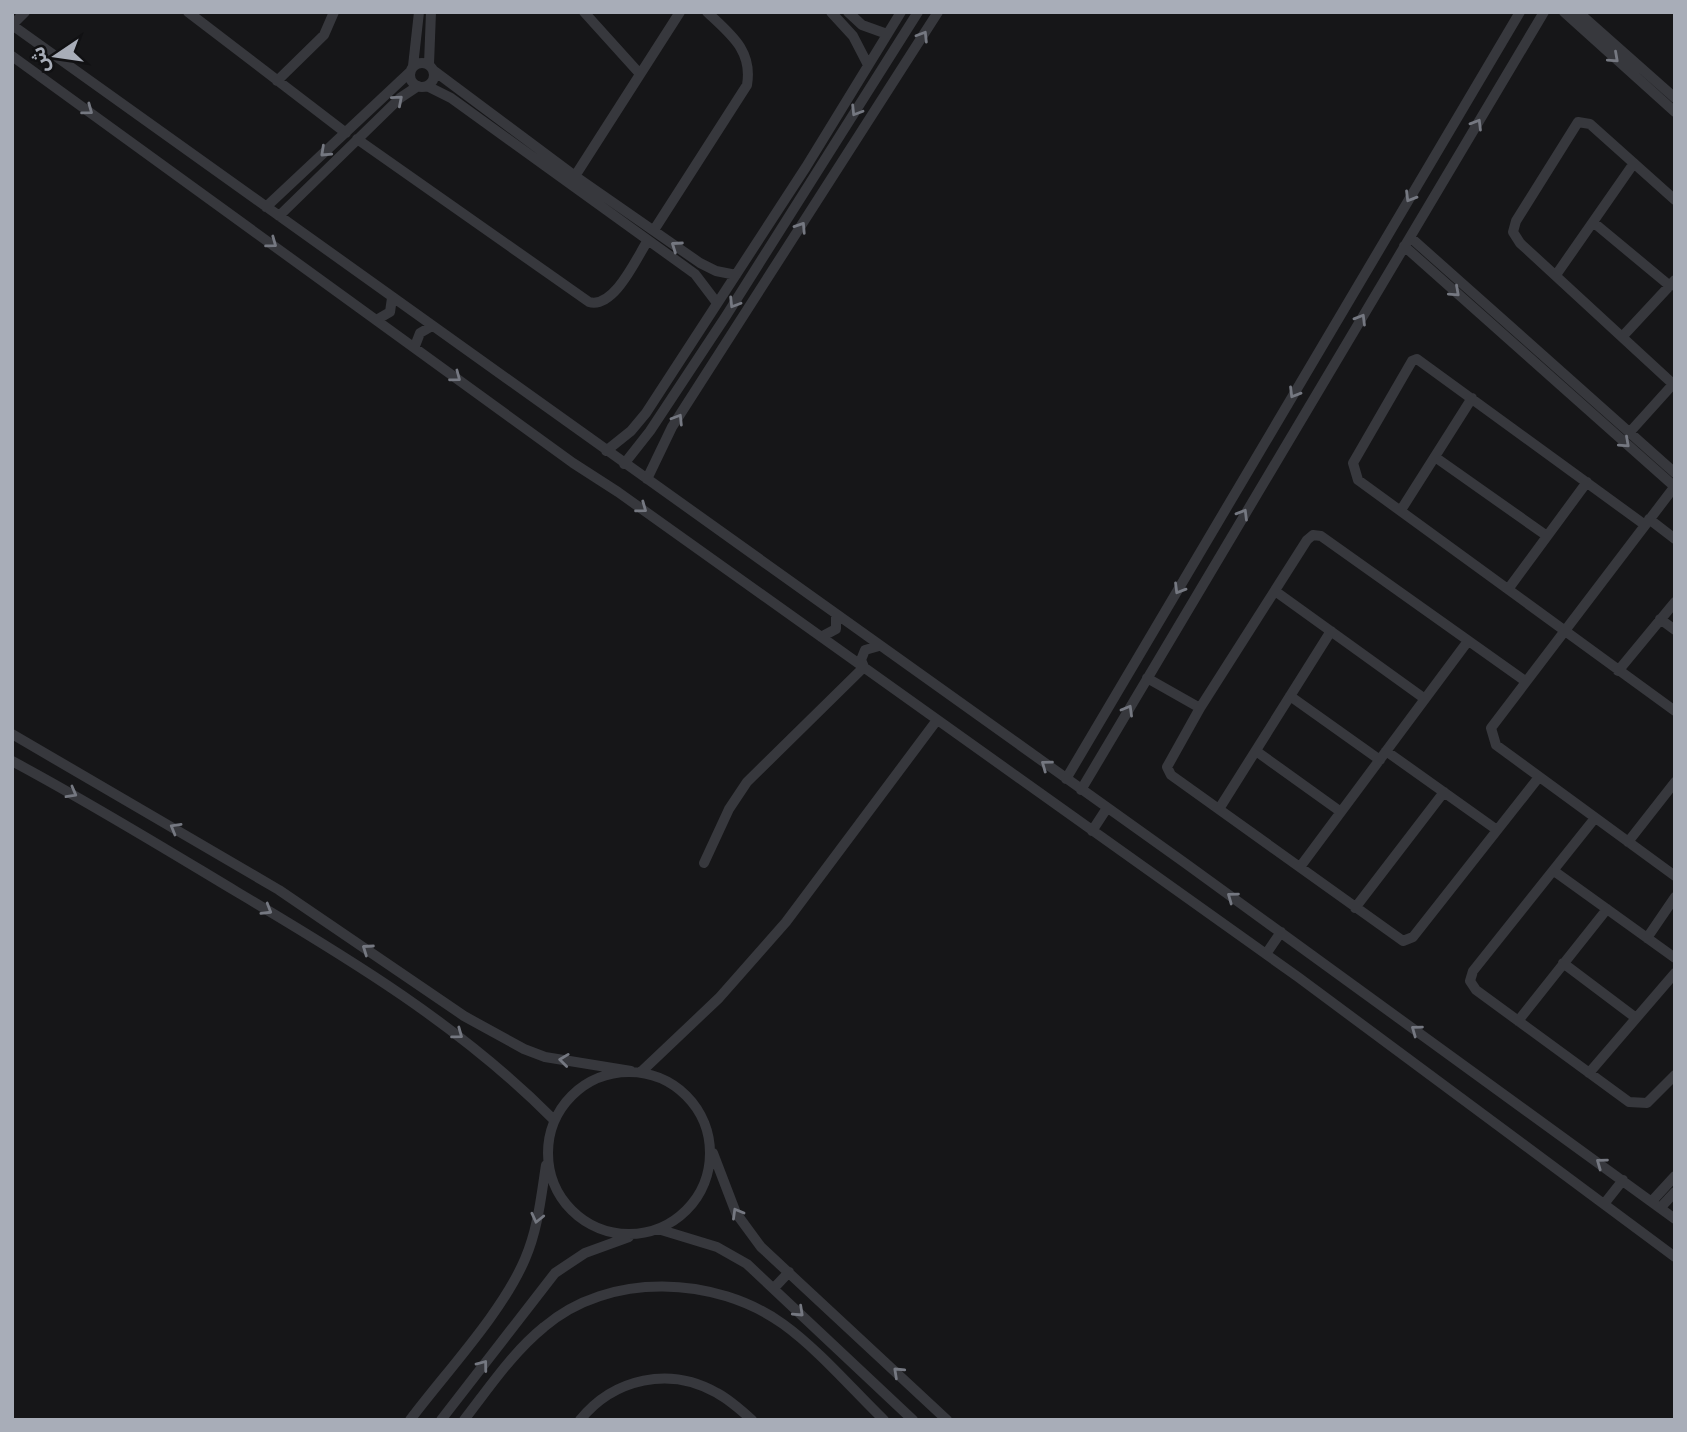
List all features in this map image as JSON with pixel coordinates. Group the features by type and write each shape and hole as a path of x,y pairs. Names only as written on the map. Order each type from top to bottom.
{"street":[{"path":"25,12 12,25 1281,932 1675,1219"},
{"path":"188,12 346,132"},
{"path":"277,80 324,35 334,12"},
{"path":"419,12 412,82 451,98 695,274 717,303"},
{"path":"279,216 400,98 434,78 431,67 431,12"},
{"path":"584,12 640,74"},
{"path":"575,176 680,12"},
{"path":"654,230 747,85 748,62 744,51 706,12"},
{"path":"831,12 853,36 868,65"},
{"path":"848,12 862,25 887,34"},
{"path":"606,451 623,438 646,413 901,12"},
{"path":"624,464 726,316 918,12"},
{"path":"647,480 672,427 938,12"},
{"path":"1066,779 1520,12"},
{"path":"1081,790 1544,12"},
{"path":"1564,12 1675,112"},
{"path":"1578,12 1675,98"},
{"path":"12,56 573,463 618,492 1266,954 1675,1257"},
{"path":"1493,57 1511,68"},
{"path":"266,207 421,62 575,176 708,267 736,275"},
{"path":"873,84 887,93"},
{"path":"1629,433 1674,383 1515,238 1513,226 1573,125 1584,121 1675,200"},
{"path":"357,139 589,302 601,304 611,298 648,240"},
{"path":"1556,275 1634,163"},
{"path":"1593,222 1672,283 1622,337"},
{"path":"1407,242 1675,473"},
{"path":"1407,242 1675,487 1492,723 1491,734 1496,745 1675,876"},
{"path":"378,319 390,312 392,298"},
{"path":"415,346 420,333 432,326"},
{"path":"1675,539 1587,482 1419,359 1412,361 1353,463 1358,480 1565,628 1618,671 1675,711"},
{"path":"1307,372 1323,382"},
{"path":"1401,510 1472,398"},
{"path":"1435,457 1547,536"},
{"path":"1509,588 1587,482"},
{"path":"1525,681 1321,536 1313,535 1307,540 1200,708 1167,768 1171,775 1398,939 1409,940 1539,777"},
{"path":"1275,591 1425,699"},
{"path":"1618,671 1675,601"},
{"path":"821,636 836,629 836,615"},
{"path":"1660,620 1675,630"},
{"path":"1219,809 1331,631"},
{"path":"1300,867 1468,641"},
{"path":"704,863 729,809 752,776 864,667 863,653 868,647 879,646"},
{"path":"1147,678 1200,708"},
{"path":"1290,696 1444,792 1497,831"},
{"path":"410,1420 494,1309 524,1260 540,1210 554,1120 565,1102 590,1081 610,1074 636,1072 719,998 786,922 937,720"},
{"path":"12,734 279,890 464,1016 524,1049 545,1058 636,1072 671,1083 688,1097 700,1114 736,1213 761,1247 947,1420"},
{"path":"1256,751 1341,812"},
{"path":"12,761 78,796 360,966 472,1044 554,1120"},
{"path":"1628,842 1674,785"},
{"path":"1355,908 1444,792"},
{"path":"1092,831 1107,808"},
{"path":"1595,818 1471,975 1476,990 1629,1102 1641,1105 1653,1099 1675,1075"},
{"path":"1554,871 1675,958"},
{"path":"1647,938 1675,897"},
{"path":"1518,1021 1607,909"},
{"path":"1266,954 1281,932"},
{"path":"1563,963 1636,1018"},
{"path":"1589,1073 1675,973"},
{"path":"442,1420 555,1273 585,1253 658,1229 677,1219 698,1196 709,1166 710,1144"},
{"path":"548,1151 553,1182 570,1209 587,1223 606,1231 638,1234"},
{"path":"1657,1204 1675,1176"},
{"path":"1604,1204 1623,1180"},
{"path":"1657,1204 1675,1192"},
{"path":"658,1229 725,1251 747,1264 913,1420"},
{"path":"774,1288 789,1272"},
{"path":"464,1420 513,1356 545,1325 601,1296 646,1287 678,1287 722,1294 753,1306 784,1325 884,1420"},
{"path":"580,1420 597,1402 619,1387 647,1380 671,1378 691,1381 719,1393 752,1420"}]}
